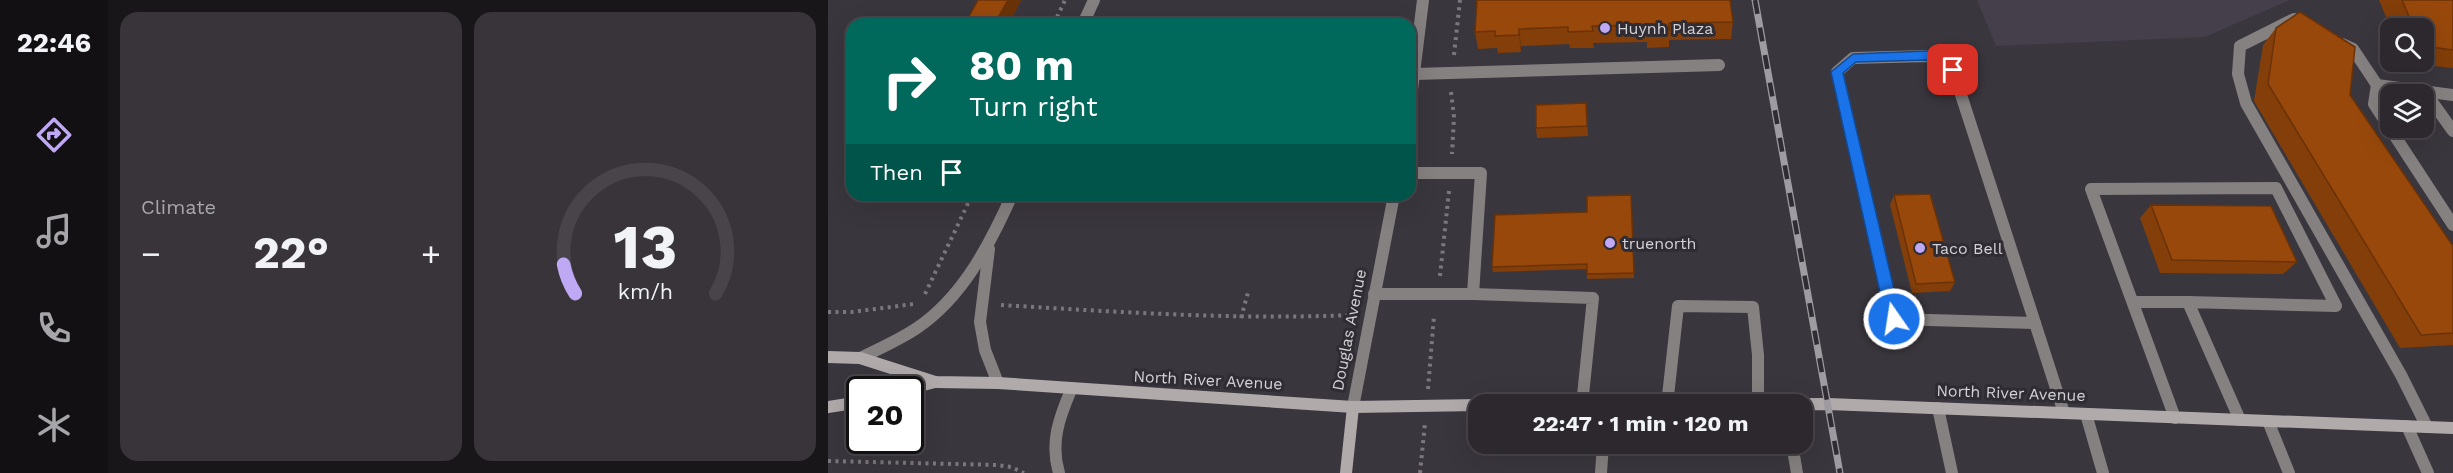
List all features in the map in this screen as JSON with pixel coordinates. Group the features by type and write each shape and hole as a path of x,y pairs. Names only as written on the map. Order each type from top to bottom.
{"main road":[{"name":"North River Avenue","path":"828,357 860,358 935,382"},
{"name":"North River Avenue","path":"924,385 935,382 998,383 1071,390 1353,407 1468,405"},
{"path":"828,407 846,404"},
{"name":"North River Avenue","path":"1813,406 1938,408 2453,428"},
{"name":"Douglas Avenue","path":"1346,473 1353,407"}],"street":[{"path":"1086,18 1094,0"},
{"path":"1416,66 1423,0"},
{"path":"2302,24 2292,19 2240,46 2238,74 2246,103 2401,375 2427,427"},
{"path":"1416,23 1421,23"},
{"path":"2332,39 2353,49 2377,85 2374,104 2453,225"},
{"path":"2035,323 1894,319 1837,72 1853,58 1928,56 1953,70 2035,323 2064,413"},
{"path":"1416,74 1719,65"},
{"path":"2434,93 2453,95"},
{"path":"2434,105 2453,131"},
{"path":"1416,173 1481,173 1473,294"},
{"path":"2133,302 2336,306 2276,188 2091,189 2175,417"},
{"path":"860,358 923,323 948,299 989,245 1009,201"},
{"name":"Douglas Avenue","path":"1353,407 1393,201"},
{"path":"989,245 980,322 985,350 998,383"},
{"path":"1374,294 1473,294 1593,298 1583,394"},
{"path":"2188,302 2240,420"},
{"path":"1668,394 1678,306 1753,307 1758,355 1758,394"},
{"path":"1059,473 1054,459 1054,440 1057,421 1071,390"},
{"path":"1938,408 1952,473"},
{"path":"2086,414 2103,473"},
{"path":"2268,421 2289,473"},
{"path":"2407,426 2428,473"},
{"path":"1601,473 1602,454"},
{"path":"1794,454 1797,473"}],"path":[{"path":"1057,18 1065,0"},
{"path":"1454,58 1460,0"},
{"path":"1451,89 1454,117 1452,151"},
{"path":"1441,268 1449,185"},
{"path":"828,312 911,306 920,302 969,201"},
{"path":"1241,318 1249,289"},
{"path":"1000,305 1241,318 1370,315"},
{"path":"1423,316 1434,316 1437,307"},
{"path":"828,461 997,465 1011,467 1024,473"}],"shaded area":[{"path":"1977,0 2290,0 2205,37 1996,46"}],"building":[{"path":"978,0 1008,0 998,18 968,18"},
{"path":"1477,0 1730,0 1733,22 1669,23 1669,30 1647,31 1647,25 1592,26 1593,31 1568,32 1568,27 1519,29 1519,35 1495,36 1495,31 1475,32"},
{"path":"2402,0 2453,0 2453,50 2434,47 2434,18 2410,18"},
{"path":"2300,12 2355,47 2350,95 2453,246 2453,333 2421,335 2268,84 2276,28"},
{"path":"1586,103 1587,126 1536,128 1536,105"},
{"name":"Taco Bell","path":"1930,194 1955,282 1916,284 1894,195"},
{"path":"1631,195 1634,273 1587,274 1587,264 1492,267 1495,215 1587,212 1587,196"},
{"path":"2151,205 2271,206 2297,262 2172,260"}],"railway":[{"path":"1755,0 1840,473"}],"place":[{"name":"Huynh Plaza","path":"1605,28"},
{"name":"truenorth","path":"1610,243"},
{"name":"Taco Bell","path":"1920,248"}],"route":[{"path":"1894,319 1837,72 1853,58 1928,56 1953,70"}]}
